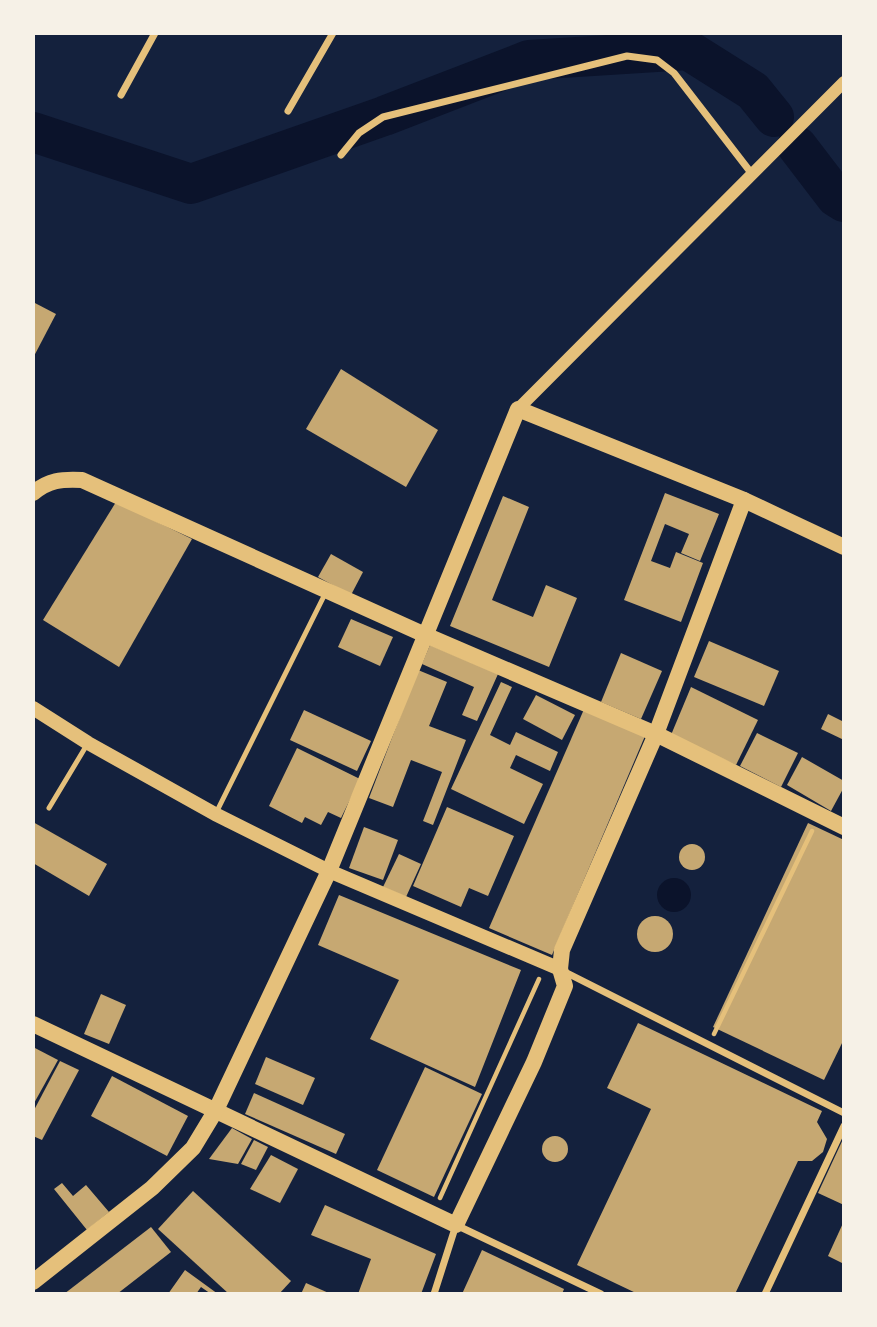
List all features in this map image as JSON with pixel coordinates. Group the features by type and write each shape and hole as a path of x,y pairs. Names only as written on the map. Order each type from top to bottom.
{"main road":[{"path":"33,1282 152,1188 193,1148 216,1110 329,871 518,408 744,500 844,547"},
{"path":"39,489 61,479 82,480 424,634 656,734 844,827"},
{"path":"554,966 656,734 744,500"},
{"path":"33,708 88,743 215,814 329,871 554,966 565,986 534,1062 456,1225 33,1024"}],"street":[{"path":"121,95 155,33"},
{"path":"288,111 333,33"},
{"path":"341,155 359,133 383,117 627,56 657,60 674,73 752,174"},
{"path":"518,408 844,82"},
{"path":"554,966 844,1113"},
{"path":"765,1294 844,1126"},
{"path":"434,1294 456,1225 601,1294"}],"lane":[{"path":"215,814 327,590"},
{"path":"49,808 88,743"}],"path":[{"path":"710,1044 819,814"},
{"path":"432,1214 554,966"}],"water":[{"path":"674,878 686,883 691,895 686,907 674,912 662,907 657,895 662,883"}],"building":[{"path":"33,302 56,314 33,358"},
{"path":"341,369 438,430 406,487 306,429"},
{"path":"665,493 719,514 700,561 681,553 689,534 665,524 651,561 670,568 676,552 703,563 681,622 624,600"},
{"path":"503,496 529,507 492,600 533,617 546,585 577,598 549,667 450,626"},
{"path":"116,502 192,539 119,667 43,620"},
{"path":"331,554 363,572 351,595 318,577"},
{"path":"351,619 393,637 380,666 338,647"},
{"path":"709,641 779,671 764,706 694,677"},
{"path":"430,645 498,674 477,721 462,715 474,687 422,664"},
{"path":"621,653 662,671 641,719 601,702"},
{"path":"418,670 447,682 429,726 466,740 433,825 423,821 442,772 411,760 393,807 369,798"},
{"path":"501,682 512,687 490,735 510,745 516,732 558,752 550,771 516,755 510,768 543,784 524,824 451,789"},
{"path":"691,687 758,720 736,765 671,735"},
{"path":"536,695 575,715 562,740 523,719"},
{"path":"585,707 645,736 552,955 489,928"},
{"path":"304,710 371,741 357,771 290,740"},
{"path":"828,714 844,722 844,740 821,729"},
{"path":"757,733 798,753 781,787 740,766"},
{"path":"297,748 360,779 341,818 328,812 321,825 305,817 302,823 269,806"},
{"path":"802,757 844,781 844,787 831,811 787,785"},
{"path":"447,807 514,836 488,896 469,888 461,907 413,886"},
{"path":"33,822 107,864 89,896 33,863"},
{"path":"808,823 844,840 844,1039 824,1080 713,1027"},
{"path":"364,827 398,840 383,880 349,868"},
{"path":"692,844 701,848 705,857 701,866 692,870 683,866 679,857 683,848"},
{"path":"399,854 421,864 406,897 383,887"},
{"path":"339,895 521,970 475,1087 370,1039 399,980 318,945"},
{"path":"655,916 668,921 673,934 668,947 655,952 642,947 637,934 642,921"},
{"path":"101,994 126,1005 109,1044 84,1034"},
{"path":"638,1023 822,1111 817,1122 827,1139 823,1152 812,1161 798,1161 735,1294 638,1294 577,1265 651,1109 607,1088"},
{"path":"33,1047 58,1060 33,1105"},
{"path":"266,1057 315,1078 303,1105 255,1084"},
{"path":"60,1061 79,1070 42,1140 33,1136 33,1112"},
{"path":"425,1067 482,1094 434,1197 377,1170"},
{"path":"112,1076 188,1116 167,1156 91,1116"},
{"path":"254,1093 345,1134 336,1154 245,1114"},
{"path":"232,1128 252,1139 238,1164 209,1159"},
{"path":"555,1136 564,1140 568,1149 564,1158 555,1162 546,1158 542,1149 546,1140"},
{"path":"844,1137 844,1205 818,1193"},
{"path":"254,1140 268,1147 256,1170 241,1164"},
{"path":"271,1155 298,1169 280,1203 250,1189"},
{"path":"62,1183 73,1196 86,1185 109,1212 87,1230 54,1189"},
{"path":"193,1191 291,1281 279,1294 229,1294 158,1229"},
{"path":"325,1205 436,1254 421,1294 358,1294 371,1259 311,1235"},
{"path":"844,1221 844,1264 828,1256"},
{"path":"151,1227 171,1252 117,1294 64,1294"},
{"path":"482,1250 564,1289 562,1294 462,1294"},
{"path":"185,1270 218,1294 211,1294 201,1287 196,1294 168,1294"},
{"path":"306,1283 331,1294 301,1294"}],"waterway":[{"path":"33,132 191,184 384,116 529,60 688,50 753,91 774,117"},
{"path":"797,146 836,197 844,202"}]}
